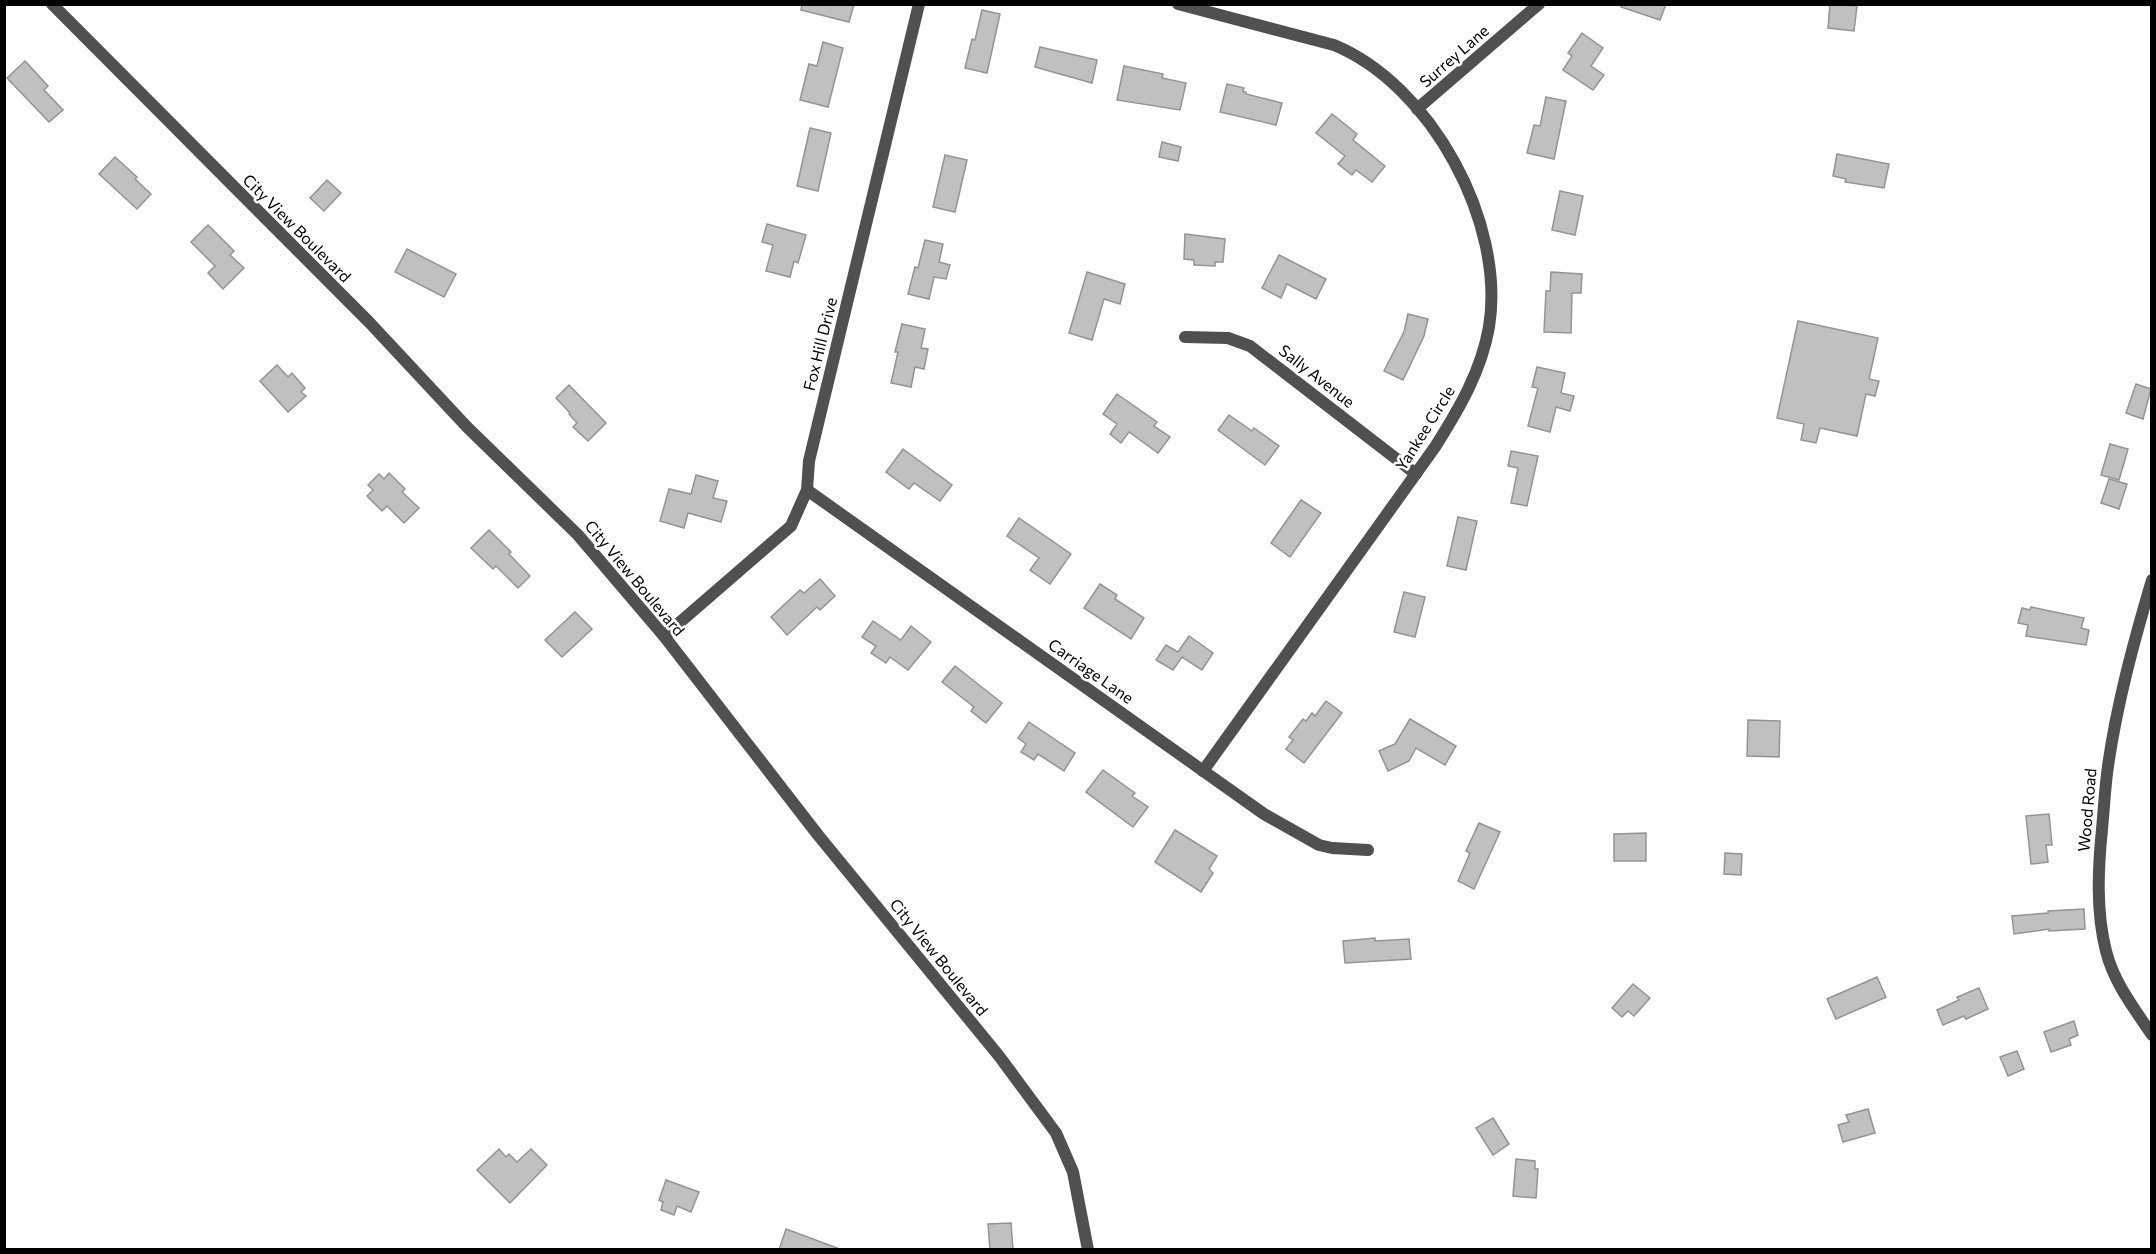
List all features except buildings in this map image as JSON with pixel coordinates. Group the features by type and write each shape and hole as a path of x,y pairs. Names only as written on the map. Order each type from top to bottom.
{"street":[{"name":"City View Boulevard","path":"52,4 369,322 468,427 578,535 664,636 818,835 999,1056 1056,1133 1073,1172 1088,1250"},
{"name":"Fox Hill Drive","path":"664,636 791,526 807,490 809,461 919,4"},
{"name":"Yankee Circle","path":"1178,4 1308,37 1346,50 1388,79 1417,109 1464,178 1487,252 1492,295 1486,339 1473,382 1457,413 1416,474 1203,771"},
{"name":"Surrey Lane","path":"1417,109 1539,4"},
{"name":"Sally Avenue","path":"1185,337 1228,338 1250,345 1416,474"},
{"name":"Carriage Lane","path":"807,490 1264,814 1319,845 1368,850"},
{"name":"Wood Road","path":"2151,580 2114,730 2106,777 2099,866 2103,935 2109,962 2125,995 2151,1035"}]}
